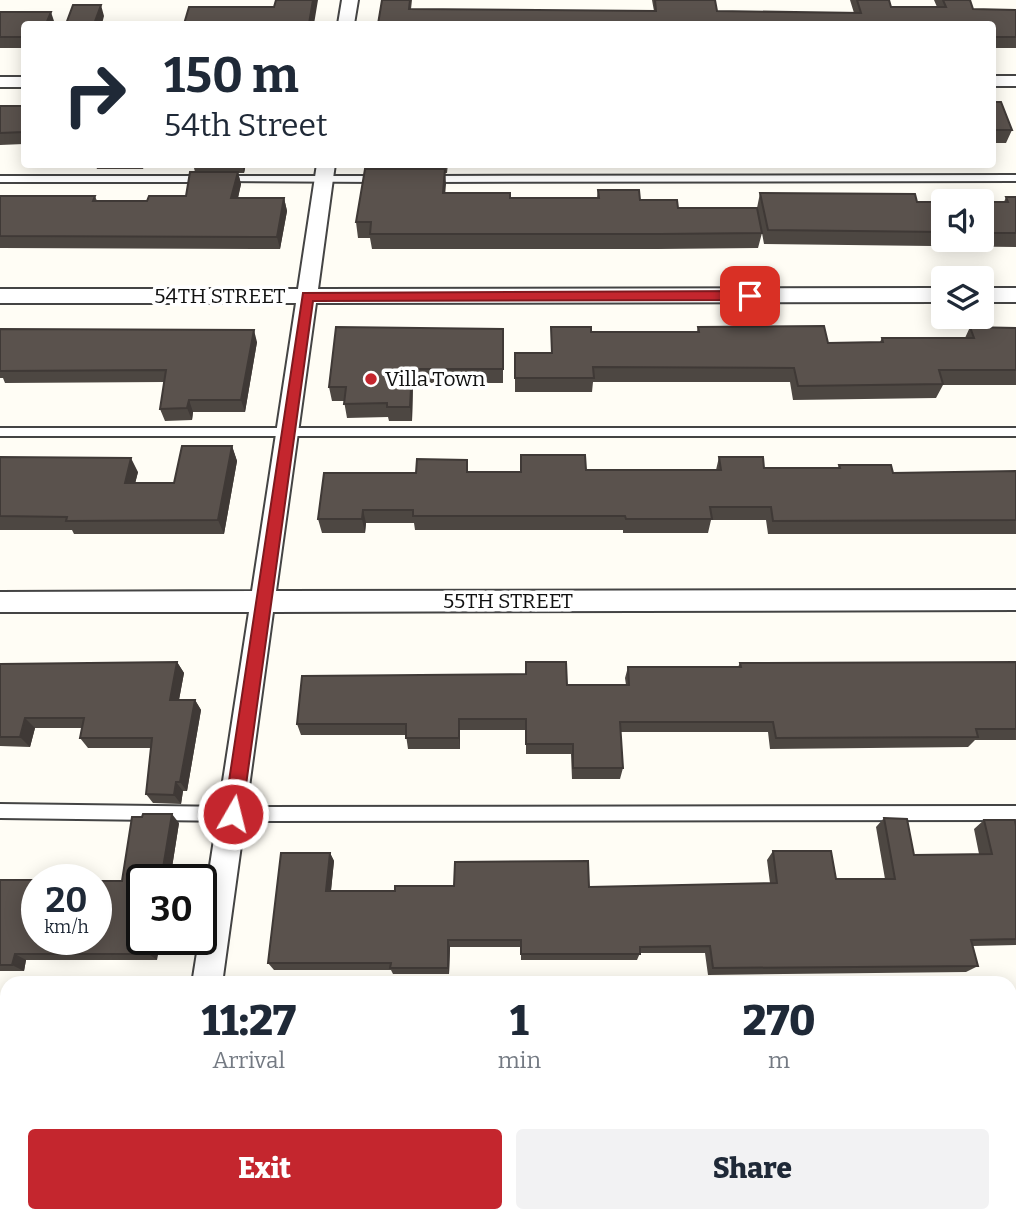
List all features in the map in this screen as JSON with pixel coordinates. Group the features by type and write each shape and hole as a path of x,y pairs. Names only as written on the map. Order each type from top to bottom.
{"street":[{"path":"346,21 350,0"},
{"path":"996,81 1016,81"},
{"path":"0,82 21,82"},
{"path":"209,976 325,172"},
{"name":"54TH STREET","path":"0,296 931,295"},
{"path":"994,295 1016,295"},
{"name":"55TH STREET","path":"0,602 1016,600"}],"lane":[{"path":"0,179 325,172 392,179"},
{"path":"420,179 1016,178"},
{"path":"0,432 1016,432"},
{"path":"0,811 233,814 1016,813"}],"building":[{"path":"276,0 313,0 310,21 185,21 189,7 274,7"},
{"path":"382,0 410,0 409,9 656,11 655,0 715,0 717,11 861,13 857,0 889,0 891,7 946,7 943,0 970,0 973,9 1016,10 1016,37 996,37 996,21 378,21"},
{"path":"73,5 101,5 95,21 67,21"},
{"path":"0,12 51,12 47,21 21,21 21,37 0,37"},
{"path":"996,102 1001,102 1012,130 996,130"},
{"path":"0,106 21,106 21,132 0,133"},
{"path":"365,169 445,169 443,193 510,193 510,198 599,198 598,190 639,190 640,200 677,200 678,208 757,208 762,233 370,234 371,222 356,222"},
{"path":"190,172 238,172 231,198 284,198 277,237 0,236 0,196 95,196 93,201 147,201 149,196 186,196"},
{"path":"760,193 915,194 917,202 931,202 931,232 768,230"},
{"path":"1006,197 1016,197 1016,233 994,233 994,202 1008,202"},
{"path":"824,326 828,343 883,342 882,338 974,338 971,329 1016,328 1016,370 939,370 943,384 798,386 794,368 593,367 594,378 515,378 515,353 552,353 551,327 591,327 591,332 699,332 698,327"},
{"path":"336,327 503,329 503,369 412,369 410,407 387,407 387,403 344,404 346,387 329,387"},
{"path":"0,329 254,330 241,400 189,400 187,408 160,409 166,370 0,371"},
{"path":"182,446 232,446 218,520 66,521 67,517 0,516 0,457 131,458 125,483 174,483"},
{"path":"521,455 585,455 586,470 721,470 719,457 763,457 764,468 891,465 893,473 1016,471 1016,520 773,521 771,507 710,507 712,519 626,519 625,516 413,516 413,510 363,510 362,519 318,519 324,473 416,473 417,459 467,460 467,472 521,472"},
{"path":"177,662 170,700 195,700 180,782 176,782 174,795 146,794 152,738 80,738 84,718 25,718 20,737 0,737 0,664"},
{"path":"526,662 566,662 567,685 629,685 628,667 741,667 740,663 1016,662 1016,729 976,729 978,737 776,738 773,722 620,722 623,768 573,768 573,744 526,744 526,719 459,719 459,738 406,738 406,724 297,724 302,676 526,674"},
{"path":"143,814 172,814 164,864 126,864 126,954 112,954 112,881 122,881 132,817 142,817"},
{"path":"884,818 907,819 914,855 992,854 984,820 1015,820 1016,939 971,940 978,966 713,968 710,946 640,947 640,954 521,954 521,940 448,940 448,968 390,968 391,963 268,963 281,853 330,853 326,891 395,891 395,886 454,886 455,862 588,861 589,887 777,883 773,851 831,851 836,879 895,879"},
{"path":"0,880 21,880 21,954 15,954 12,965 0,965"}],"place":[{"name":"Villa Town","path":"371,379"}],"route":[{"path":"233,814 307,296 750,296"}]}
